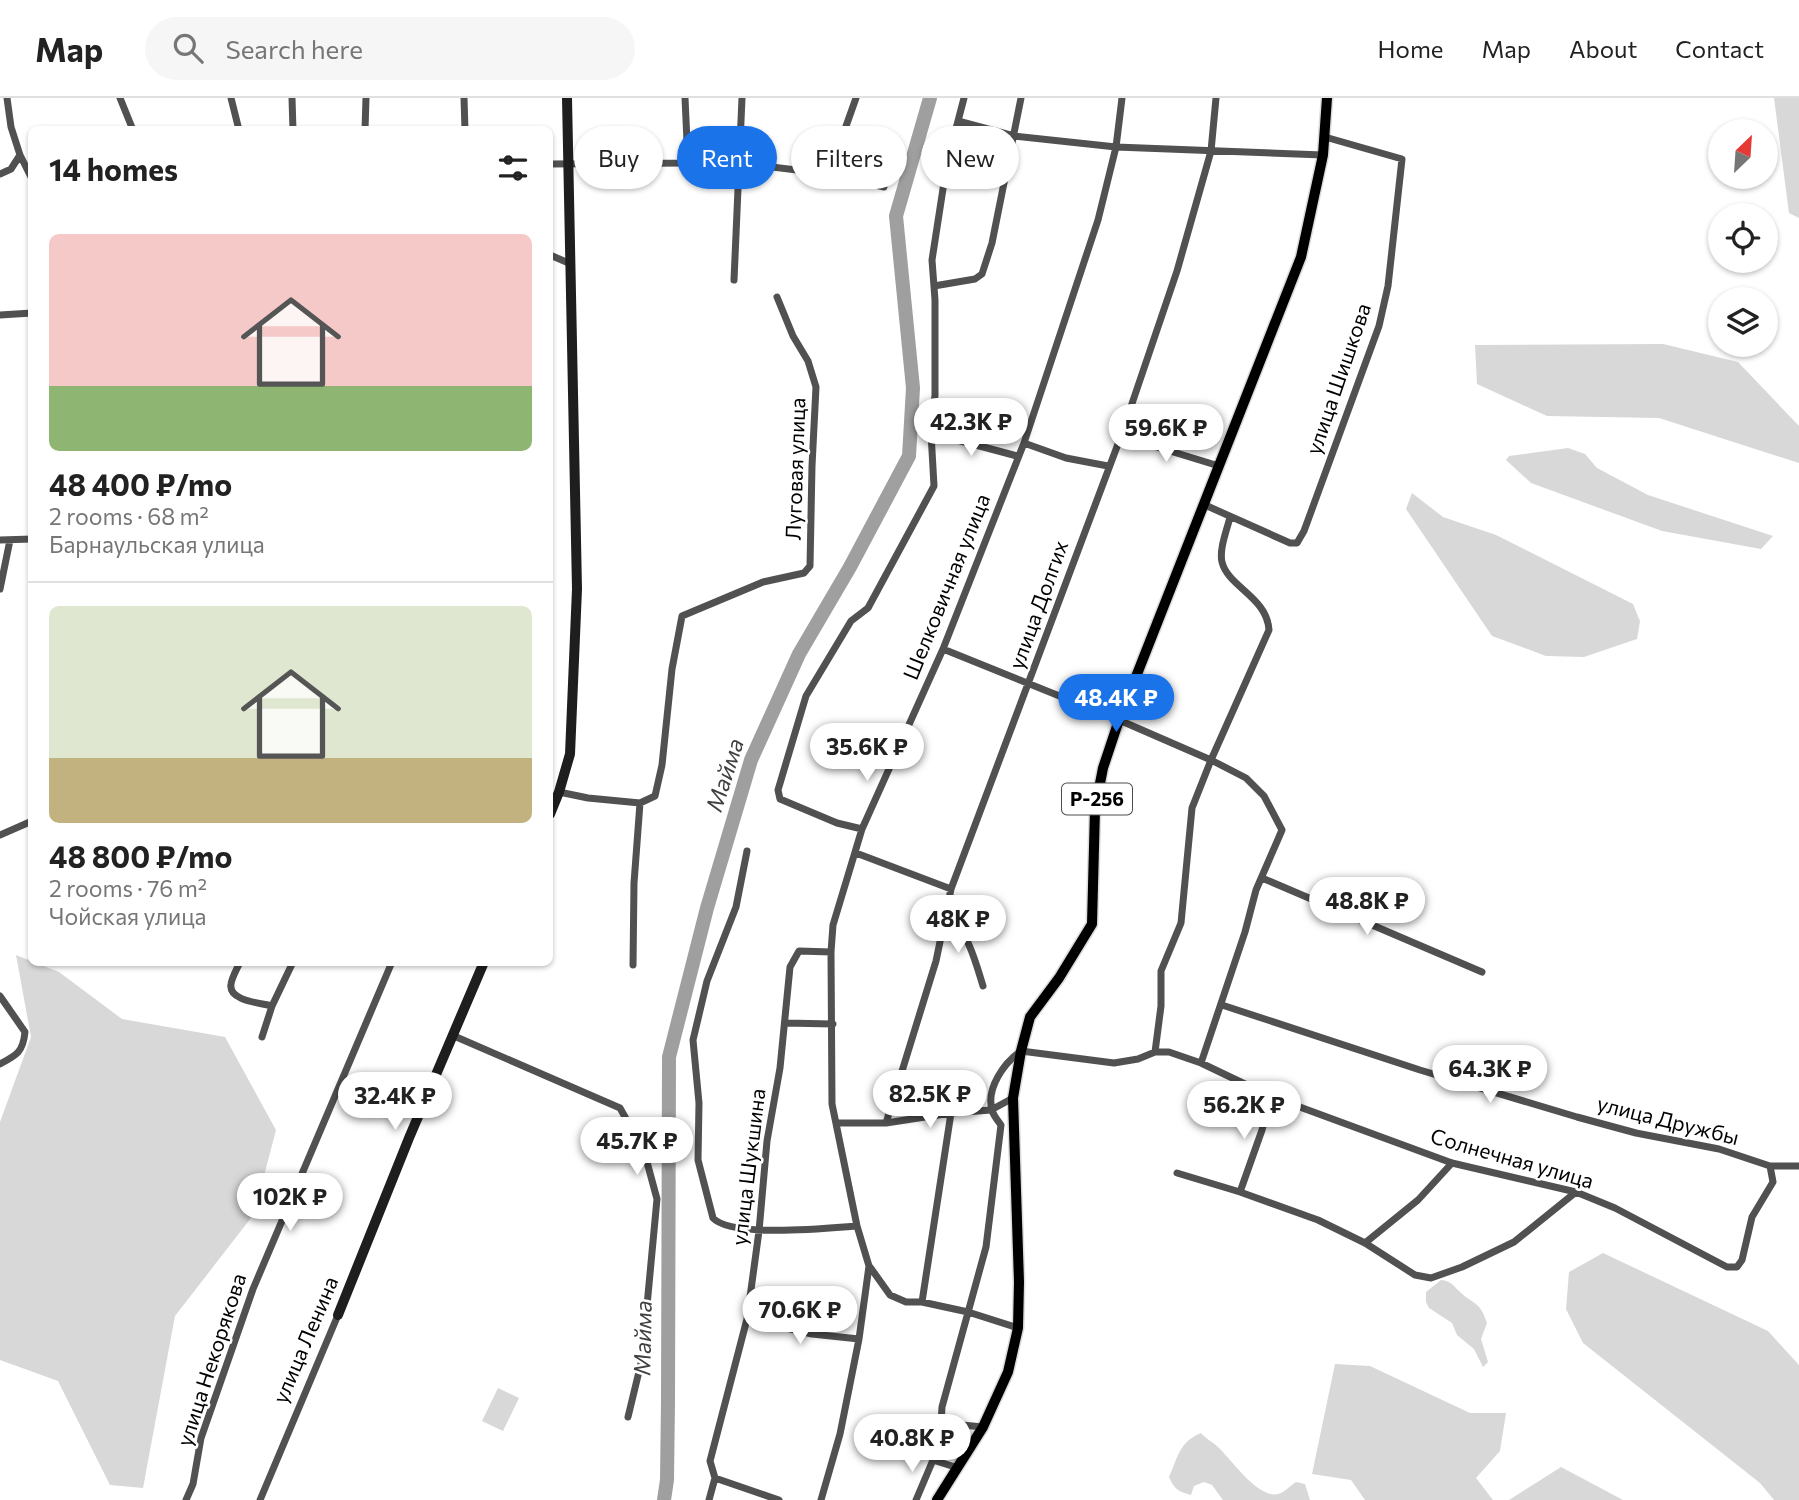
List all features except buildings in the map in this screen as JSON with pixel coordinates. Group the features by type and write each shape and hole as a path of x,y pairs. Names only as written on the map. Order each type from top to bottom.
{"main road":[{"name":"Р-256","path":"936,1500 983,1427 1008,1372 1018,1328 1013,1098 1030,1017 1059,978 1092,924 1095,809 1103,768 1119,720 1301,257 1325,137 1326,98"}],"street":[{"path":"7,98 10,127 28,171"},
{"path":"120,98 131,126"},
{"path":"231,98 238,126"},
{"path":"292,98 293,126"},
{"path":"365,126 366,98"},
{"path":"464,98 465,126"},
{"path":"553,807 570,754 577,589 567,98"},
{"path":"685,98 686,126"},
{"path":"741,126 742,98"},
{"path":"846,126 856,98"},
{"path":"862,829 837,823 780,799 778,790 806,696 850,621 868,608 934,486 932,260 941,193 964,98"},
{"path":"1016,126 1021,98"},
{"name":"Шелковичная улица","path":"821,1500 840,1434 859,1339 869,1266 857,1226 832,1104 833,925 862,829 943,649 1024,443 1098,220 1116,147 1122,98"},
{"name":"улица Долгих","path":"886,1123 932,973 951,889 1121,436 1177,271 1211,151 1216,98"},
{"path":"958,121 977,126"},
{"path":"1019,137 1116,147 1322,155"},
{"name":"улица Шишкова","path":"1205,505 1290,543 1297,543 1304,531 1379,326 1388,286 1402,159 1325,137"},
{"path":"0,174 12,169 20,155"},
{"path":"553,164 677,163"},
{"path":"734,280 738,189"},
{"path":"934,286 975,279 982,274 992,243 1003,189"},
{"path":"553,256 570,264"},
{"name":"Луговая улица","path":"640,803 655,796 662,765 672,668 682,616 763,582 804,573 810,566 816,387 777,297"},
{"path":"0,315 28,313"},
{"path":"932,433 1017,456"},
{"path":"1121,436 1219,466"},
{"path":"1024,443 1066,458 1108,467"},
{"path":"1155,1052 1161,1006 1161,971 1181,923 1192,808 1269,630 1268,617 1225,570 1221,559 1230,517"},
{"path":"0,540 28,539"},
{"path":"0,589 10,540"},
{"path":"943,649 1211,760 1246,778 1264,796 1282,830 1256,890 1222,1006 1201,1063"},
{"path":"559,792 640,803 634,883 634,965"},
{"path":"0,835 28,823"},
{"path":"747,851 736,907 707,981 693,1040 699,1103 698,1160 713,1218 718,1223 760,1231 857,1226"},
{"path":"856,853 951,889"},
{"path":"1262,878 1482,972"},
{"path":"947,914 957,922 972,950 983,986"},
{"name":"улица Шукшина","path":"709,1500 715,1478 710,1461 747,1319 760,1231 767,1141 785,1023 790,967 799,951 831,952"},
{"path":"238,966 231,984 232,992 237,997 272,1006"},
{"path":"262,1037 272,1006 291,966"},
{"name":"улица Некорякова","path":"186,1500 193,1485 201,1438 253,1289 390,966"},
{"name":"улица Ленина","path":"260,1500 482,966"},
{"path":"0,996 25,1032 24,1044 17,1055 0,1064"},
{"name":"улица Дружбы","path":"1222,1006 1577,1117 1636,1133 1719,1149 1770,1166 1799,1166"},
{"path":"785,1023 833,1024"},
{"path":"454,1036 620,1108 644,1151 657,1199 642,1359 628,1418"},
{"path":"916,1500 933,1460 942,1406 986,1247 1001,1125 992,1110 994,1084 1009,1060 1021,1051"},
{"name":"Солнечная улица","path":"1021,1051 1114,1063 1138,1059 1155,1052 1169,1052 1201,1063 1270,1096 1452,1163 1576,1192 1615,1208 1727,1267 1737,1267 1742,1260 1752,1217 1773,1182 1770,1166"},
{"path":"1240,1192 1262,1130 1270,1096"},
{"path":"837,1123 886,1123 992,1110 1013,1098"},
{"path":"922,1302 951,1113"},
{"path":"1365,1243 1418,1200 1452,1163"},
{"path":"1177,1173 1318,1220 1365,1243 1415,1275 1432,1278 1514,1242 1576,1192"},
{"path":"869,1266 890,1295 906,1302 922,1302 968,1312 1018,1328"},
{"path":"747,1319 812,1334 859,1339"},
{"path":"941,1423 983,1427"},
{"path":"933,1460 958,1468"},
{"path":"715,1478 779,1500"}],"shaded area":[{"path":"1774,98 1799,98 1799,218 1789,213"},
{"path":"1663,344 1708,355 1708,357 1738,362 1799,426 1799,463 1659,418 1547,416 1477,384 1475,345"},
{"path":"1568,448 1585,454 1597,468 1648,495 1773,536 1761,549 1662,531 1531,483 1506,460 1509,456"},
{"path":"1412,493 1443,517 1496,535 1633,604 1640,621 1637,639 1584,657 1546,656 1492,636 1406,509"},
{"path":"16,955 28,960 28,966 44,966 59,972 122,1019 225,1037 276,1130 254,1214 175,1316 143,1488 110,1485 58,1381 0,1360 0,1122 31,1037"},
{"path":"1603,1253 1768,1331 1799,1365 1799,1500 1774,1500 1760,1483 1583,1343 1566,1309 1569,1272"},
{"path":"1441,1280 1452,1284 1479,1307 1484,1316 1487,1323 1481,1339 1488,1362 1483,1367 1474,1349 1457,1335 1452,1323 1429,1308 1426,1302 1426,1292"},
{"path":"1335,1364 1370,1366 1470,1413 1506,1413 1500,1451 1476,1478 1493,1500 1365,1500 1351,1480 1312,1474"},
{"path":"498,1388 519,1398 503,1431 482,1421"},
{"path":"1201,1433 1218,1447 1245,1477 1262,1490 1278,1494 1296,1482 1305,1484 1310,1500 1223,1500 1212,1485 1204,1482 1194,1486 1191,1495 1180,1491 1169,1477 1184,1446"},
{"path":"1561,1467 1623,1500 1509,1500"}],"waterway":[{"name":"Майма","path":"664,1500 667,1480 668,1401 669,1057 707,908 751,760 799,654 850,567 909,456 913,388 896,216 930,98"}]}
